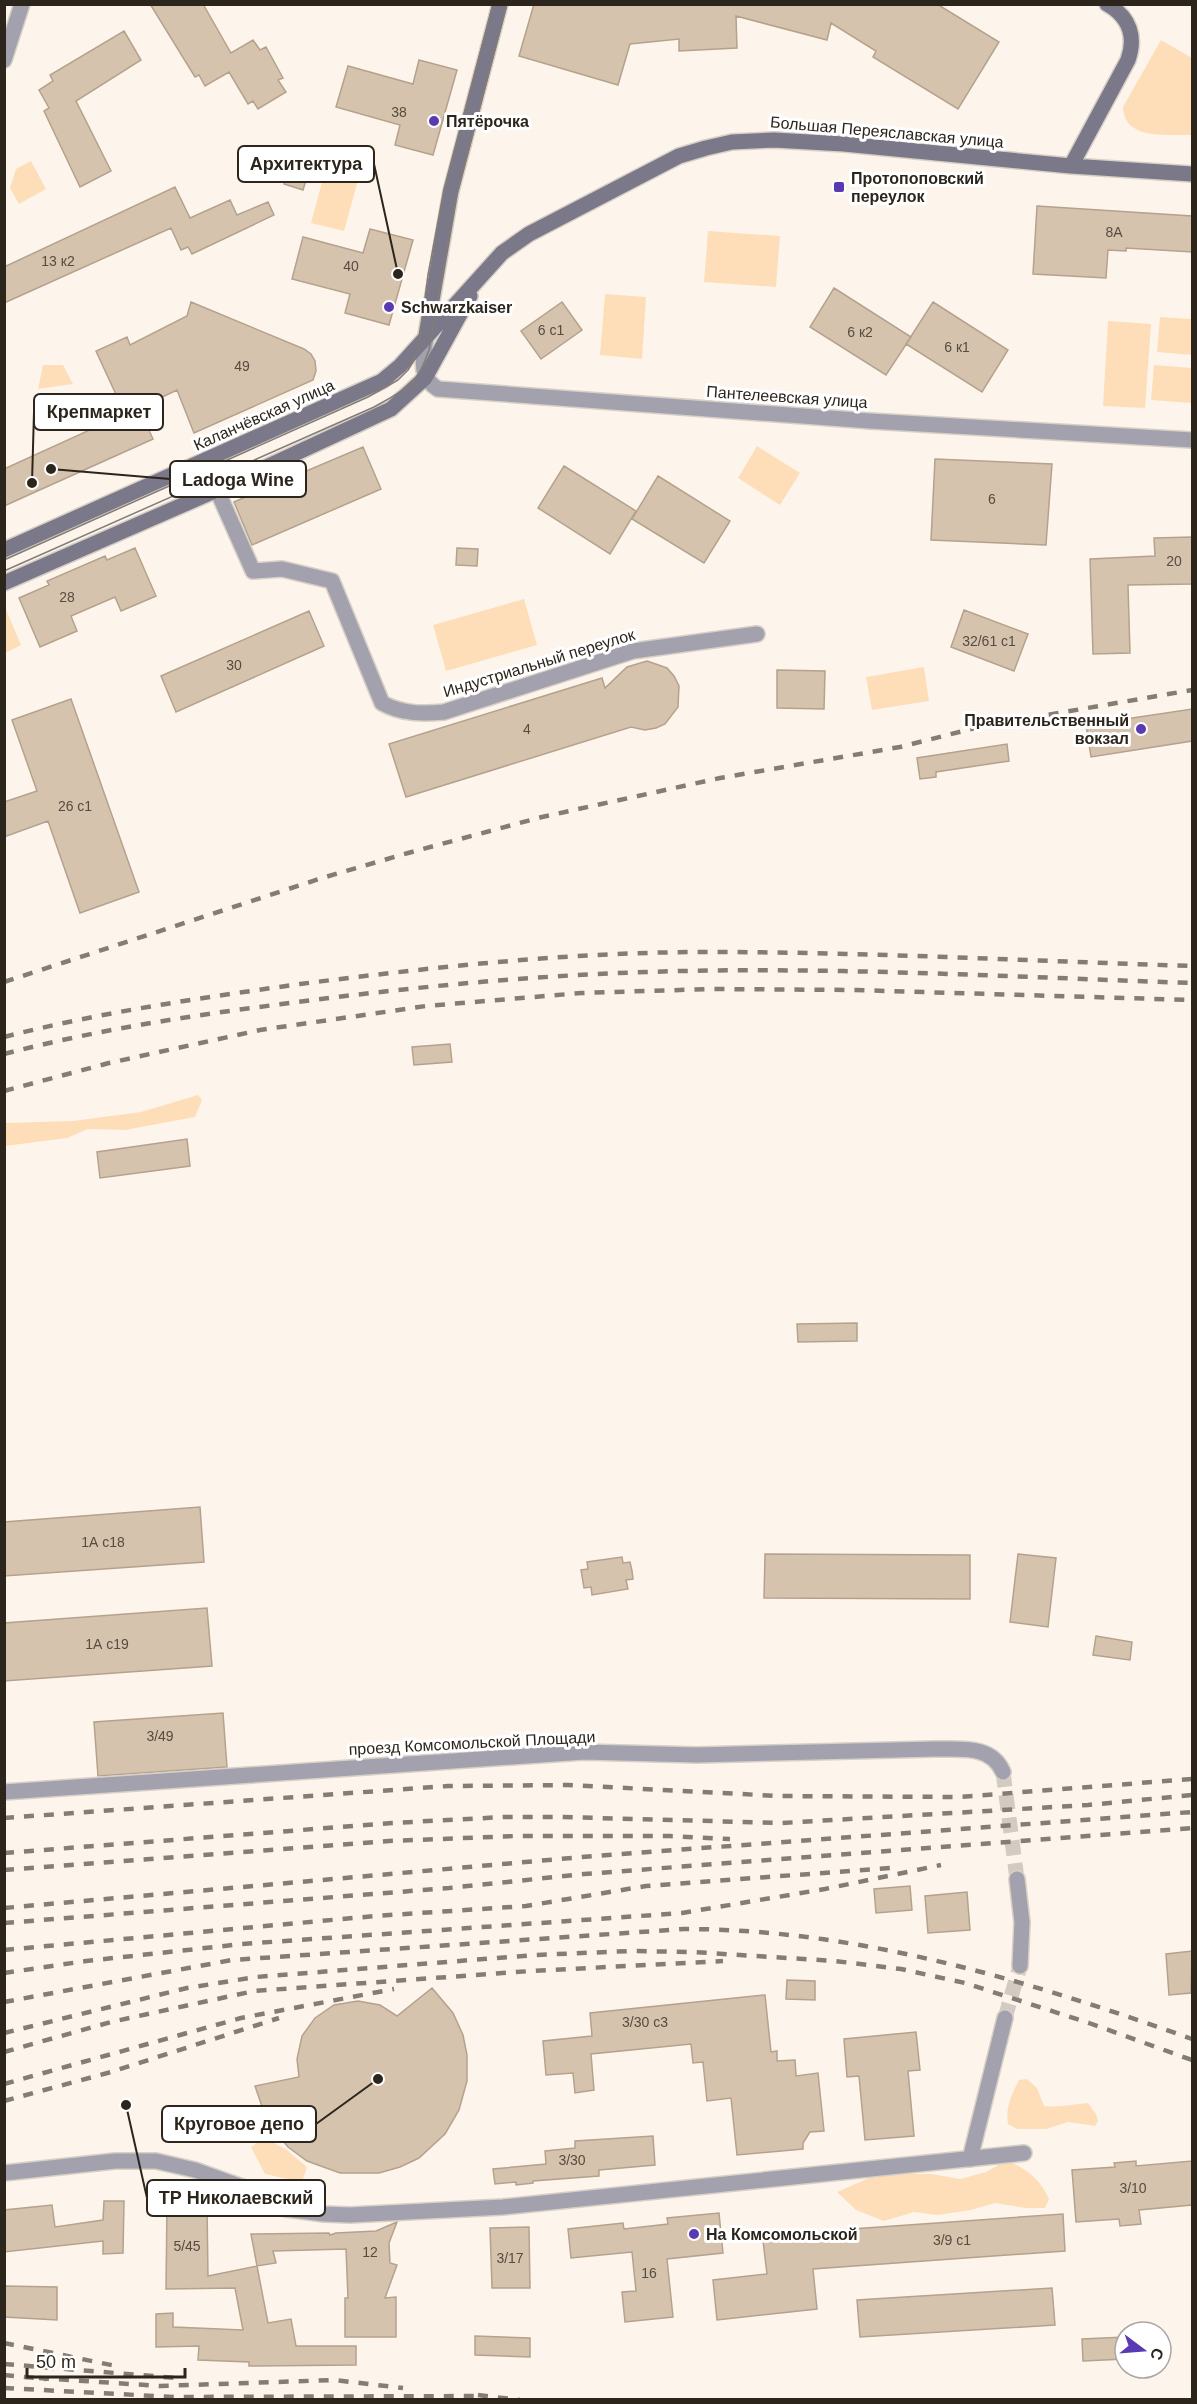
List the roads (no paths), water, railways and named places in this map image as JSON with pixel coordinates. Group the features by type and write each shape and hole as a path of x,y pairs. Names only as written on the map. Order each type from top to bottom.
{"main road":[{"path":"426,337 451,191 500,4"},
{"path":"1071,166 1133,47 1132,34 1126,19 1107,4"},
{"name":"Большая Переяславская улица","path":"426,337 502,253 529,234 679,156 732,142 774,140 844,144 1071,166 1192,174"},
{"path":"4,583 217,490 391,409 425,378 480,276"},
{"name":"Каланчёвская улица","path":"4,550 382,381 400,366 426,337"}],"street":[{"path":"4,60 22,4"},
{"path":"425,378 422,370 426,337"},
{"name":"Пантелеевская улица","path":"425,378 438,389 870,421 1192,440"},
{"name":"Индустриальный переулок","path":"217,490 253,571 282,569 332,581 382,703 396,711 424,713 444,711 633,651 757,634"},
{"name":"проезд Комсомольской Площади","path":"4,1792 584,1752 697,1755 969,1750 987,1752 998,1761 1003,1772"},
{"path":"1017,1879 1022,1922 1020,1966"},
{"path":"969,2159 1005,2018"},
{"path":"4,2174 115,2161 156,2162 195,2170 245,2188 286,2209 350,2215 503,2207 1024,2153"}],"tunnel":[{"path":"1003,1772 1017,1879"},
{"path":"1005,2018 1020,1966"}],"tram line":[{"path":"4,560 368,397 398,380 408,370 419,344 428,275 444,189 493,4"},
{"path":"4,571 374,407 402,391 415,379 429,350 456,198 507,4"}],"railway":[{"path":"4,982 322,878 542,817 720,778 900,747 983,726 1192,690"},
{"path":"4,1037 114,1013 263,989 401,972 604,955 767,952 1192,966"},
{"path":"4,1054 142,1024 212,1014 327,998 555,976 783,970 1192,983"},
{"path":"4,1091 109,1063 260,1030 426,1006 581,993 712,989 854,990 1192,1000"},
{"path":"4,1818 448,1786 568,1785 779,1796 959,1797 1192,1779"},
{"path":"4,1853 392,1823 504,1817 782,1823 1088,1805 1192,1795"},
{"path":"4,1908 594,1856 1192,1812"},
{"path":"4,1923 449,1888 584,1874 1192,1828"},
{"path":"4,1870 389,1841 516,1836 670,1836 730,1839"},
{"path":"4,1973 86,1961 242,1944 682,1913 825,1889 941,1865"},
{"path":"4,1950 375,1916 526,1906 646,1886 890,1868"},
{"path":"4,2002 232,1960 684,1929 749,1931 814,1938 942,1962 1068,1997 1192,2039"},
{"path":"4,2033 187,1988 256,1977 535,1955 630,1951 693,1952 835,1961 901,1969 965,1983 1089,2023 1192,2060"},
{"path":"4,2052 111,2022 254,1991 531,1971 723,1961"},
{"path":"4,2084 241,2018 394,1989"},
{"path":"4,2101 111,2072 279,2018"},
{"path":"4,2343 116,2366"},
{"path":"4,2364 177,2378"},
{"path":"4,2375 46,2379"},
{"path":"39,2378 160,2386 334,2380 403,2388"},
{"path":"4,2388 174,2397 486,2396"},
{"path":"478,2395 520,2400"}],"place":[{"name":"Пятёрочка","path":"434,121"},
{"name":"Протопоповский переулок","path":"839,187"},
{"name":"Архитектура","path":"398,274"},
{"name":"Schwarzkaiser","path":"389,307"},
{"name":"Ladoga Wine","path":"51,469"},
{"name":"Крепмаркет","path":"32,483"},
{"name":"Правительственный вокзал","path":"1141,729"},
{"name":"Круговое депо","path":"378,2079"},
{"name":"ТР Николаевский","path":"126,2105"},
{"name":"На Комсомольской","path":"694,2234"}]}
